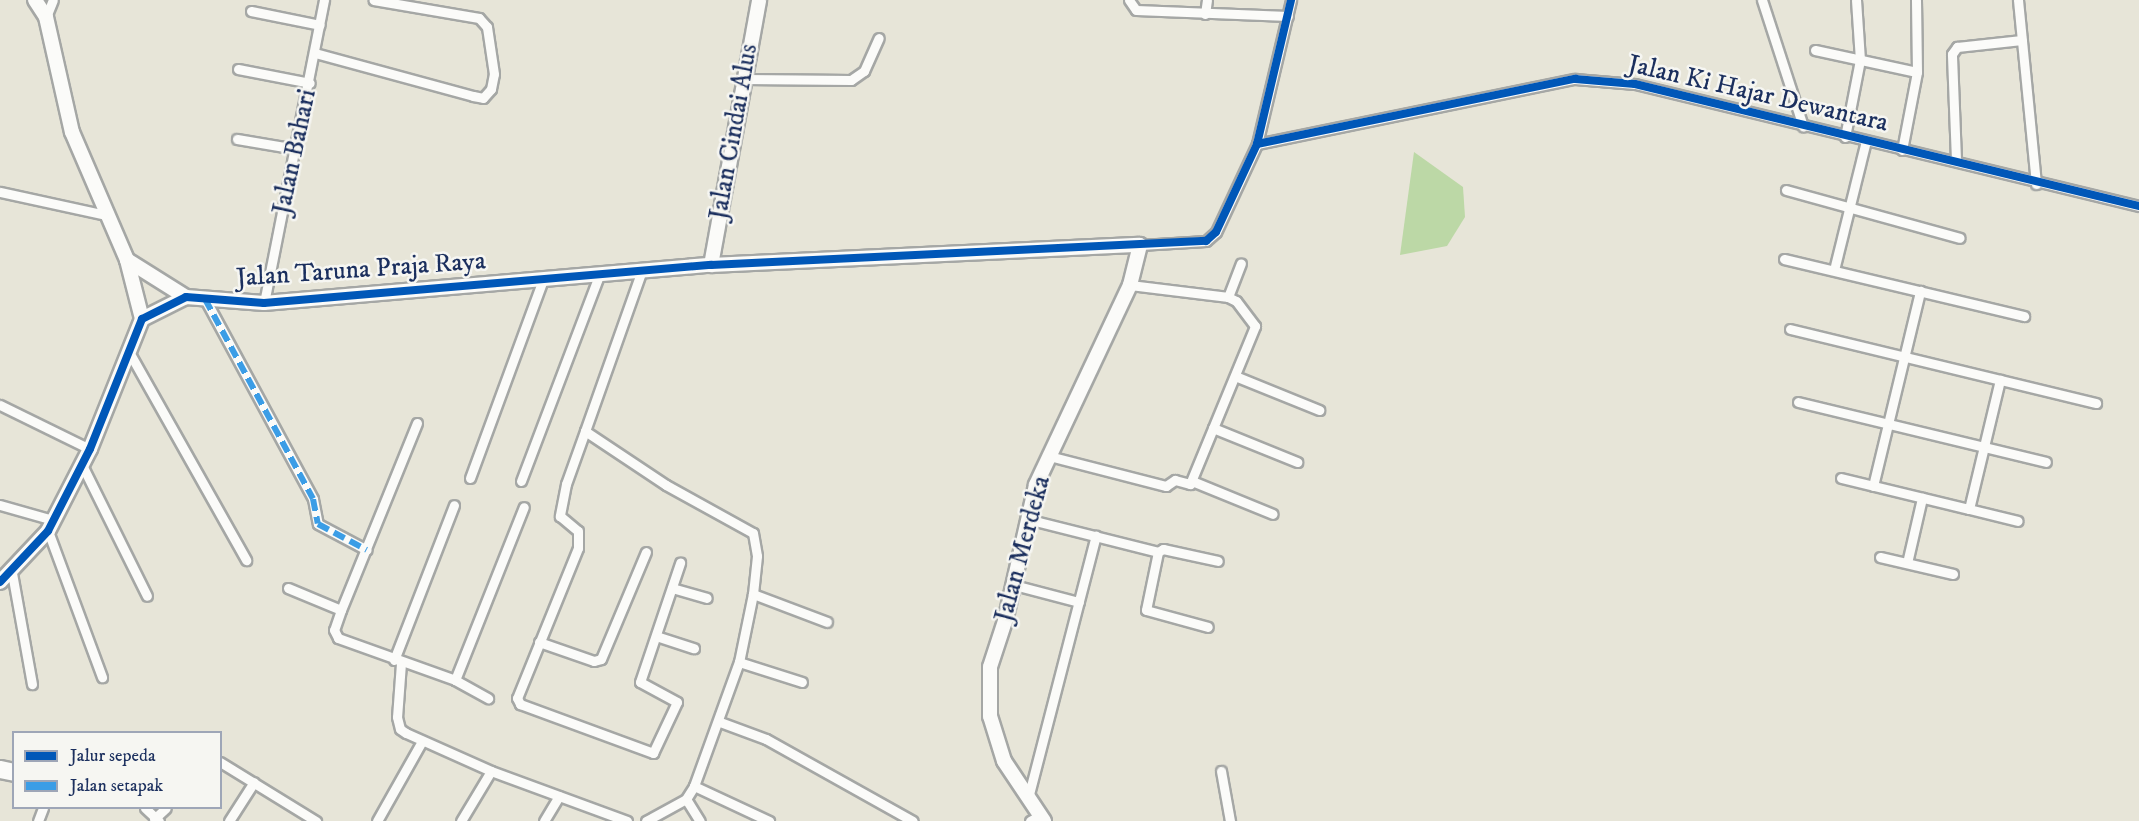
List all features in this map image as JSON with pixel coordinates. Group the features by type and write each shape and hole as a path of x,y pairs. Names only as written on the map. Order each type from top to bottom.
{"street":[{"path":"0,582 12,573 50,525 90,449 142,319 128,260 106,215 72,132 46,16 35,0"},
{"path":"46,16 53,0"},
{"name":"Jalan Bahari","path":"264,303 310,83 324,0"},
{"path":"315,53 483,98 491,88 494,74 487,27 479,18 375,0"},
{"name":"Jalan Cindai Alus","path":"711,265 759,0"},
{"path":"1129,0 1136,10 1288,16"},
{"path":"1205,14 1207,0"},
{"path":"1140,245 1206,241 1216,232 1257,144 1292,0"},
{"path":"1762,0 1803,126"},
{"path":"1845,136 1860,60 1856,0"},
{"path":"1902,150 1917,72 1916,0"},
{"path":"2018,0 2036,184"},
{"path":"251,11 320,25"},
{"path":"744,79 851,80 864,71 879,38"},
{"path":"1956,160 1952,54 1957,47 2022,40"},
{"path":"1815,50 1917,72"},
{"path":"238,69 310,83"},
{"name":"Jalan Ki Hajar Dewantara","path":"1257,144 1575,79 1635,84 1902,150 1956,160 2036,184 2139,206"},
{"path":"237,139 296,149"},
{"path":"1834,270 1866,141"},
{"path":"1786,190 1960,238"},
{"path":"0,192 106,215"},
{"name":"Jalan Taruna Praja Raya","path":"186,297 264,303 544,277 711,265 1140,245"},
{"name":"Jalan Merdeka","path":"1038,819 1004,761 988,692 990,667 1014,585 1033,491 1130,285 1140,245"},
{"path":"1784,259 2024,316"},
{"path":"128,260 186,297"},
{"path":"1228,297 1241,262"},
{"path":"642,270 566,484 560,516 578,531 578,548 517,698 520,704 651,754 677,702 640,685 680,563"},
{"path":"521,481 600,273"},
{"path":"470,478 544,277"},
{"path":"1130,285 1228,297 1236,301 1255,326 1192,481"},
{"path":"1873,486 1920,291"},
{"path":"142,319 186,297"},
{"path":"205,299 313,499 318,524 367,550"},
{"path":"1790,329 2096,403"},
{"path":"129,352 246,560"},
{"path":"1235,376 1319,410"},
{"path":"1969,509 2000,380"},
{"path":"1798,402 2046,462"},
{"path":"0,405 90,449"},
{"path":"417,423 334,630 338,638 398,662 455,680 488,698"},
{"path":"1213,428 1297,462"},
{"path":"585,431 646,474 753,533 757,556 753,594 739,662 720,722 694,786 686,799 646,821"},
{"path":"1049,456 1167,487 1175,480 1192,481 1273,514"},
{"path":"82,465 147,596"},
{"path":"1841,478 2018,521"},
{"path":"1907,563 1922,498"},
{"path":"0,505 50,525 102,677"},
{"path":"454,505 398,662 398,724 422,741 491,771 627,821"},
{"path":"455,680 524,507"},
{"path":"1027,519 1158,552 1163,549 1218,561"},
{"path":"1027,799 1096,536"},
{"path":"539,642 594,661 601,659 646,552"},
{"path":"1158,552 1146,610 1208,627"},
{"path":"1880,557 1953,574"},
{"path":"12,573 32,684"},
{"path":"1014,585 1079,602"},
{"path":"288,588 341,610"},
{"path":"672,588 707,598"},
{"path":"753,594 827,622"},
{"path":"656,636 694,648"},
{"path":"739,662 802,682"},
{"path":"720,722 766,739 914,821"},
{"path":"377,821 422,741"},
{"path":"222,763 310,820"},
{"path":"461,821 491,771"},
{"path":"1221,771 1230,821"},
{"path":"229,821 254,782"},
{"path":"694,786 770,821"},
{"path":"544,821 559,796"},
{"path":"686,799 700,821"}],"green space":[{"path":"1414,152 1463,187 1465,217 1447,246 1400,255"}],"marked path":[{"path":"205,299 313,499 318,524 367,550"}],"cycle path":[{"path":"0,582 48,531 90,449 142,319 186,297 264,303 711,265 1206,241 1216,232 1257,144 1291,0"},
{"path":"1257,144 1575,79 1635,84 2139,206"}]}
